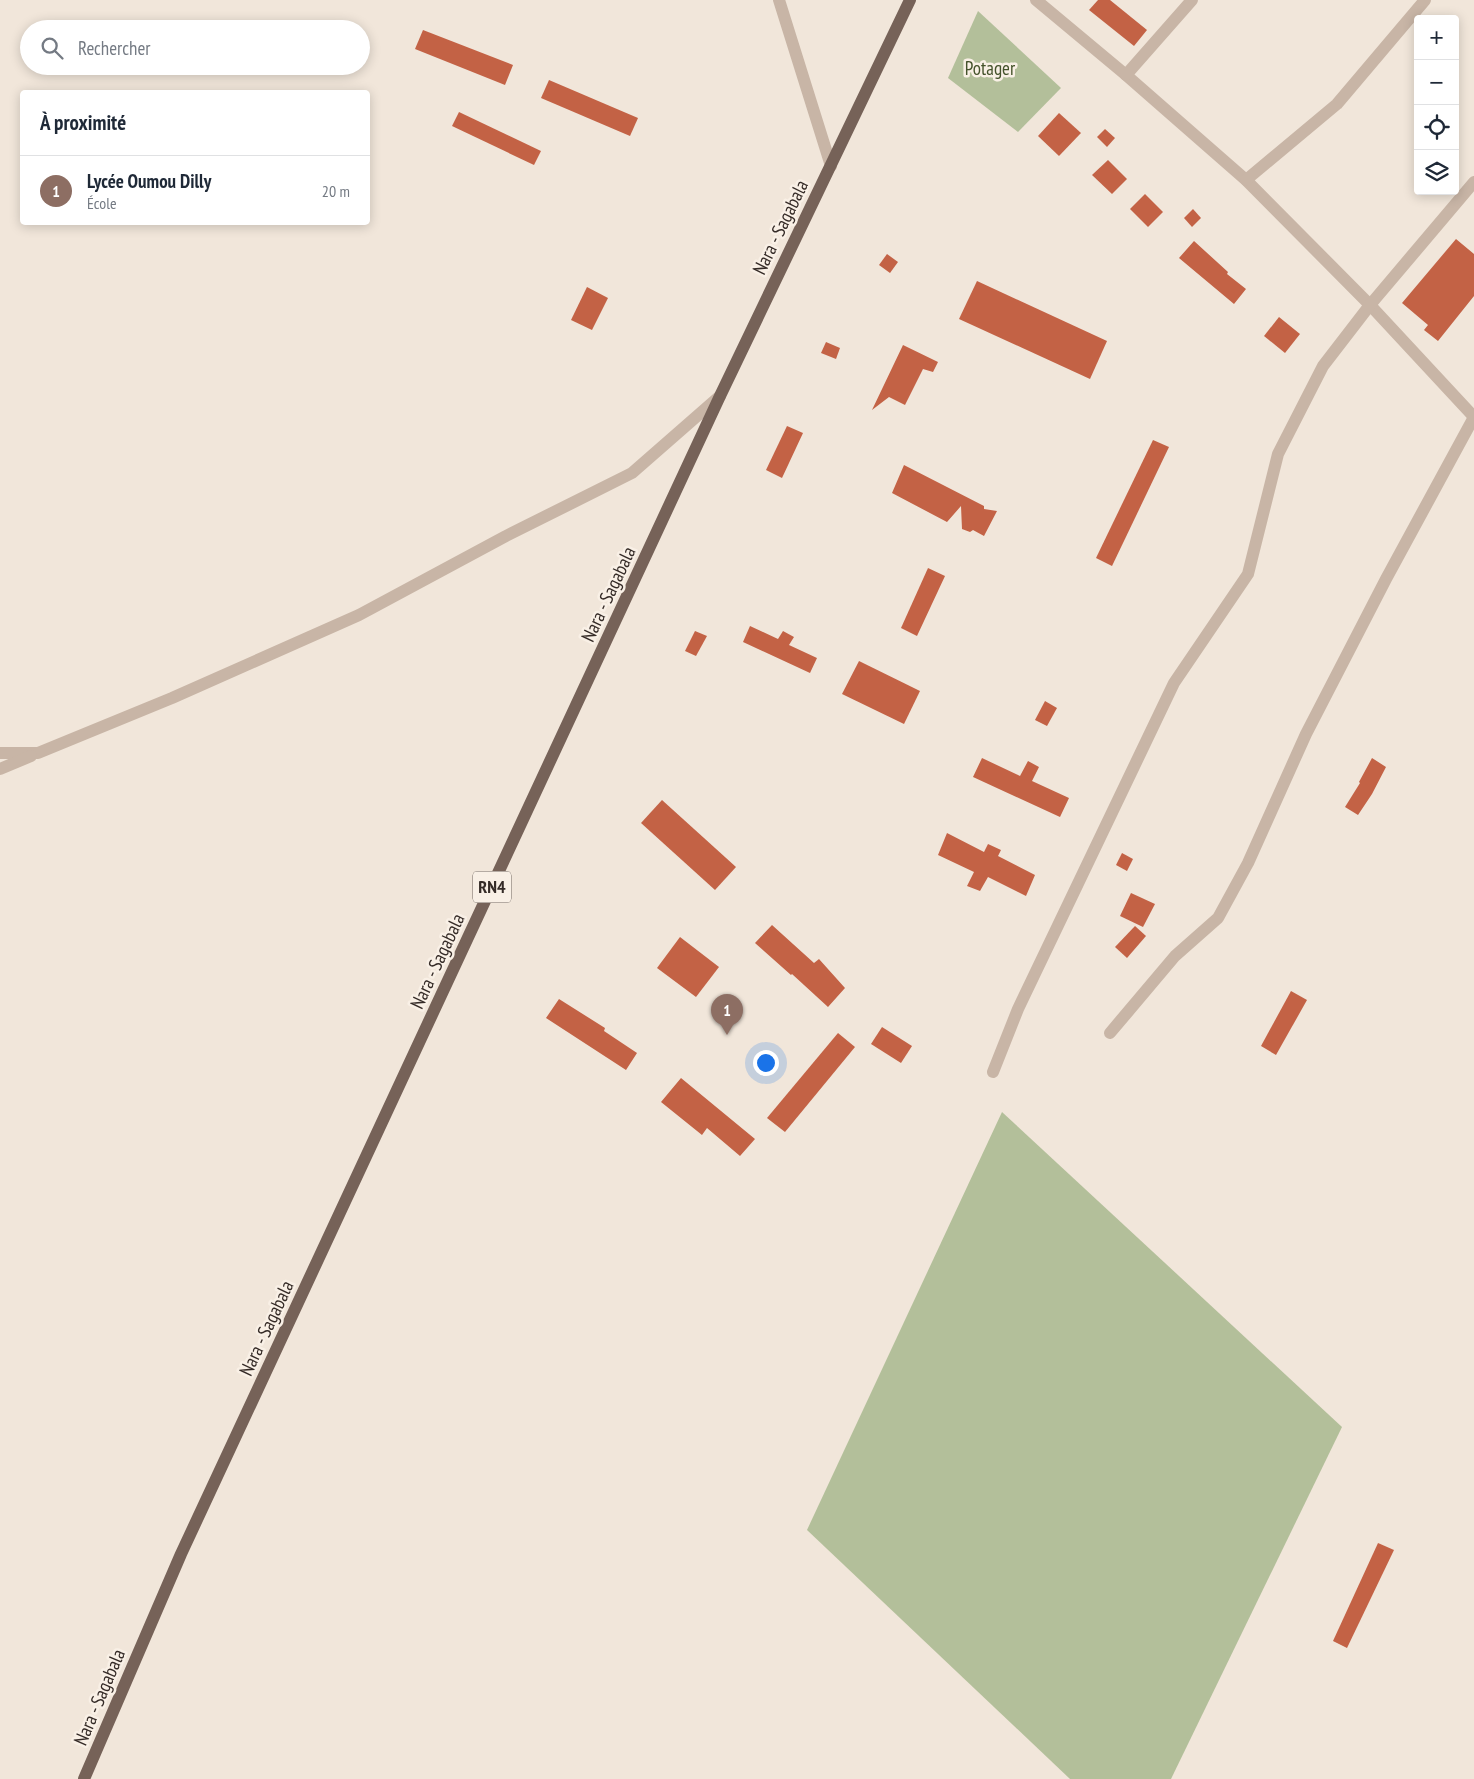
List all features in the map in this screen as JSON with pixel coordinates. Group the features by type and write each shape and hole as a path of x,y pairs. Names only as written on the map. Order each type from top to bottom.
{"main road":[{"name":"Nara - Sagabala","path":"84,1779 181,1554 720,396 910,0"}],"street":[{"path":"779,0 830,166"},
{"path":"1036,0 1126,75 1246,180 1370,305 1474,417 1306,734 1248,863 1218,918 1174,956 1110,1033"},
{"path":"1126,75 1192,0"},
{"path":"1246,180 1336,104 1425,0"},
{"path":"993,1072 1018,1009 1174,683 1248,574 1278,454 1323,366 1370,305 1474,182"},
{"path":"0,768 172,698 359,615 506,536 632,473 720,396"},
{"path":"0,753 38,753"}],"green space":[{"name":"Potager","path":"978,11 1061,88 1018,132 948,78"},
{"path":"1002,1112 1342,1427 1171,1779 1070,1779 807,1530"}],"building":[{"path":"1098,0 1110,0 1147,30 1134,46 1089,10"},
{"path":"423,30 513,65 505,85 415,49"},
{"path":"549,80 638,118 630,136 541,98"},
{"path":"459,112 541,151 534,165 452,126"},
{"path":"1059,113 1081,133 1059,156 1038,136"},
{"path":"1105,129 1115,138 1107,147 1097,137"},
{"path":"1108,160 1127,179 1112,194 1092,175"},
{"path":"1145,194 1163,212 1148,227 1130,209"},
{"path":"1193,209 1201,218 1192,227 1184,218"},
{"path":"1456,239 1474,254 1474,296 1438,341 1424,330 1428,325 1402,303"},
{"path":"1194,241 1228,272 1227,274 1246,289 1234,304 1179,258"},
{"path":"887,254 898,262 890,273 879,265"},
{"path":"977,281 1107,341 1090,379 959,319"},
{"path":"587,287 608,298 592,330 571,320"},
{"path":"1279,317 1300,334 1285,353 1264,336"},
{"path":"826,342 840,348 836,359 821,353"},
{"path":"903,345 938,362 933,372 923,369 905,405 889,397 872,410"},
{"path":"787,426 803,433 782,478 766,470"},
{"path":"1153,440 1169,447 1112,566 1096,558"},
{"path":"904,465 984,506 984,509 997,511 984,536 973,530 970,532 962,529 961,506 947,522 892,493"},
{"path":"928,568 945,576 917,636 901,628"},
{"path":"750,626 778,639 783,631 794,637 789,645 817,658 810,673 743,642"},
{"path":"695,631 707,636 696,656 685,651"},
{"path":"859,661 920,691 904,724 842,694"},
{"path":"1045,701 1057,708 1047,726 1035,720"},
{"path":"982,758 1020,776 1028,761 1039,767 1032,781 1069,798 1060,817 973,777"},
{"path":"1372,758 1386,767 1372,794 1358,815 1345,807 1360,783"},
{"path":"662,800 736,867 715,890 641,823"},
{"path":"947,833 984,852 988,844 1001,850 998,856 1035,875 1026,896 988,877 980,891 967,886 974,872 938,855"},
{"path":"1122,853 1133,859 1127,871 1116,865"},
{"path":"1131,893 1155,904 1143,927 1120,916"},
{"path":"772,925 814,963 819,959 845,988 828,1007 755,943"},
{"path":"1135,926 1146,936 1127,958 1115,947"},
{"path":"680,937 719,967 696,997 657,968"},
{"path":"1291,991 1307,1000 1276,1055 1261,1046"},
{"path":"559,999 605,1028 604,1031 637,1053 626,1070 546,1018"},
{"path":"882,1027 912,1046 901,1063 871,1044"},
{"path":"838,1033 855,1047 785,1132 767,1118"},
{"path":"681,1078 755,1139 740,1156 707,1128 702,1135 661,1102"},
{"path":"1378,1543 1394,1550 1347,1648 1333,1641"}],"place":[{"name":"Lycée Oumou Dilly","path":"727,1035"}]}
